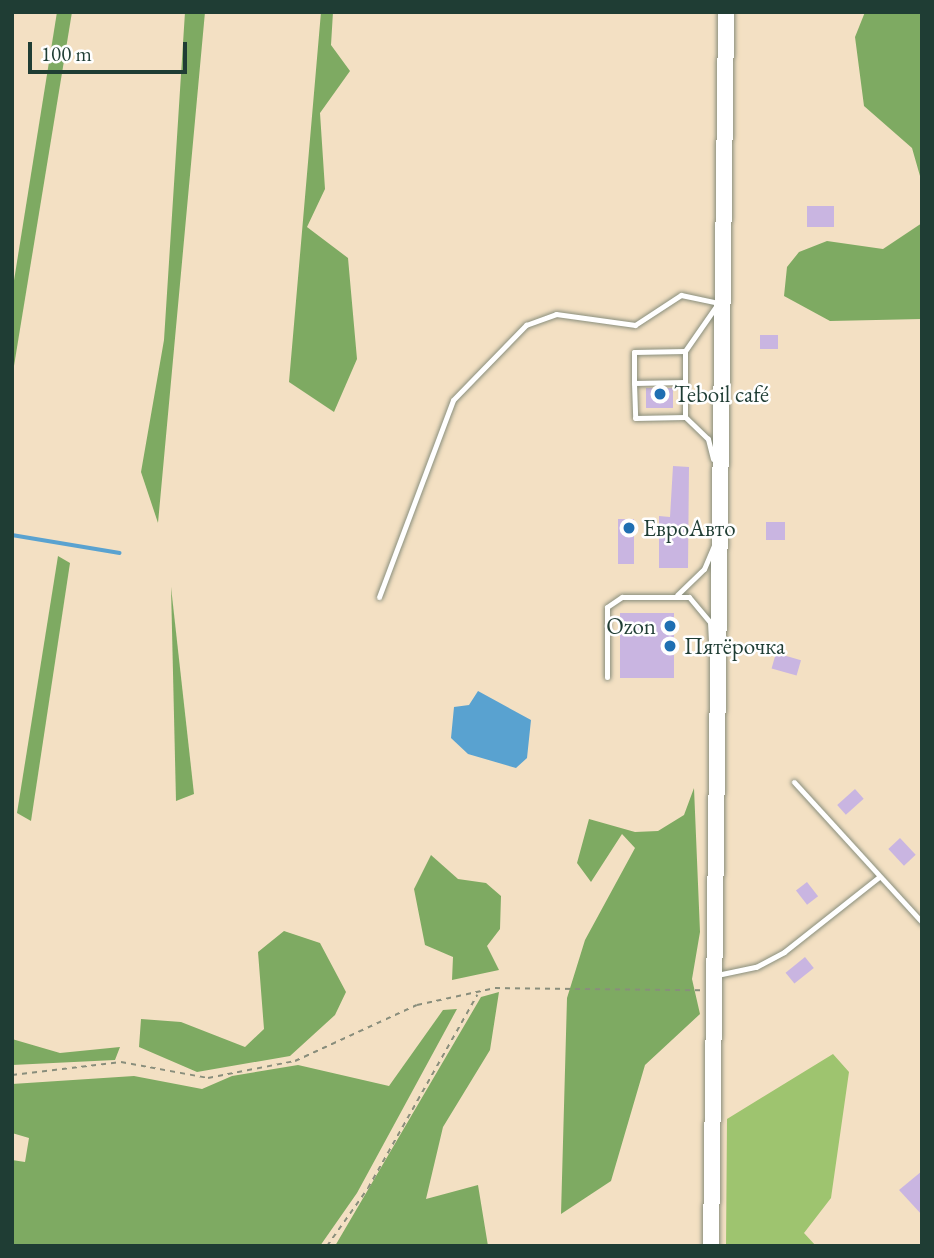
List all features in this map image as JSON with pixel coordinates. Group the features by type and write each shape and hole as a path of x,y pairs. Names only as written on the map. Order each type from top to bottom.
{"main road":[{"path":"711,1246 719,722 717,481 726,12"}],"lane":[{"path":"685,417 685,351 718,303 722,285"},
{"path":"379,597 453,400 526,325 556,314 635,325 681,295 718,303"},
{"path":"685,351 634,352 635,418 685,417 708,439 717,481"},
{"path":"634,383 685,382"},
{"path":"677,596 704,569 717,516"},
{"path":"607,677 607,607 622,597 677,596 700,605 709,622 719,722"},
{"path":"794,782 922,922"},
{"path":"716,982 756,967 784,952 879,877"}],"path":[{"path":"12,1075 121,1062 208,1077 295,1061 417,1005 524,984 716,982"},
{"path":"327,1246 368,1188 478,994"}],"green space":[{"path":"57,12 72,12 12,378 12,293"},
{"path":"185,12 205,12 158,523 141,472 164,340"},
{"path":"321,12 333,12 331,45 350,71 320,113 325,189 307,227 348,258 357,359 334,412 289,382"},
{"path":"865,12 922,12 922,183 912,148 864,106 855,37"},
{"path":"922,223 922,319 830,321 784,296 787,267 799,252 827,241 883,249"},
{"path":"58,556 70,563 31,821 17,813"},
{"path":"171,587 194,794 176,801"},
{"path":"694,788 700,932 692,979 700,1014 645,1065 611,1181 561,1214 567,998 585,940 635,848 622,834 591,882 577,863 589,819 635,832 658,831 684,815"},
{"path":"431,855 458,879 486,883 501,896 500,929 487,946 499,970 452,980 453,957 425,945 414,889"},
{"path":"284,931 320,943 346,992 335,1015 290,1056 197,1072 139,1047 141,1019 181,1022 245,1047 264,1029 258,952"},
{"path":"499,992 490,1050 443,1127 426,1199 478,1185 488,1246 335,1246 481,997"},
{"path":"457,1009 357,1193 320,1246 12,1246 12,1160 25,1162 29,1138 12,1133 12,1084 134,1076 202,1089 232,1076 298,1065 389,1086 443,1010"},
{"path":"12,1039 60,1053 120,1047 115,1060 12,1065"},
{"path":"833,1054 849,1072 831,1198 804,1233 816,1246 726,1246 727,1119"}],"water":[{"path":"478,691 531,720 527,758 516,768 468,754 451,738 454,707 469,705"}],"building":[{"path":"807,206 834,206 834,227 807,227"},
{"path":"760,335 778,335 778,349 760,349"},
{"path":"646,388 673,388 673,408 646,408"},
{"path":"673,466 689,467 688,568 659,568 659,516 670,517"},
{"path":"618,519 634,519 634,564 618,564"},
{"path":"766,522 785,522 785,540 766,540"},
{"path":"620,613 674,613 674,678 620,678"},
{"path":"776,653 801,660 797,676 772,668"},
{"path":"855,789 864,799 846,815 837,805"},
{"path":"900,838 916,855 904,866 888,849"},
{"path":"807,882 818,896 807,905 796,891"},
{"path":"805,957 814,968 794,984 786,973"},
{"path":"922,1171 922,1215 899,1190"}],"waterway":[{"path":"12,535 120,553"}],"place":[{"name":"Teboil café","path":"660,394"},
{"name":"ЕвроАвто","path":"629,528"},
{"name":"Ozon","path":"670,626"},
{"name":"Пятёрочка","path":"670,646"}]}
